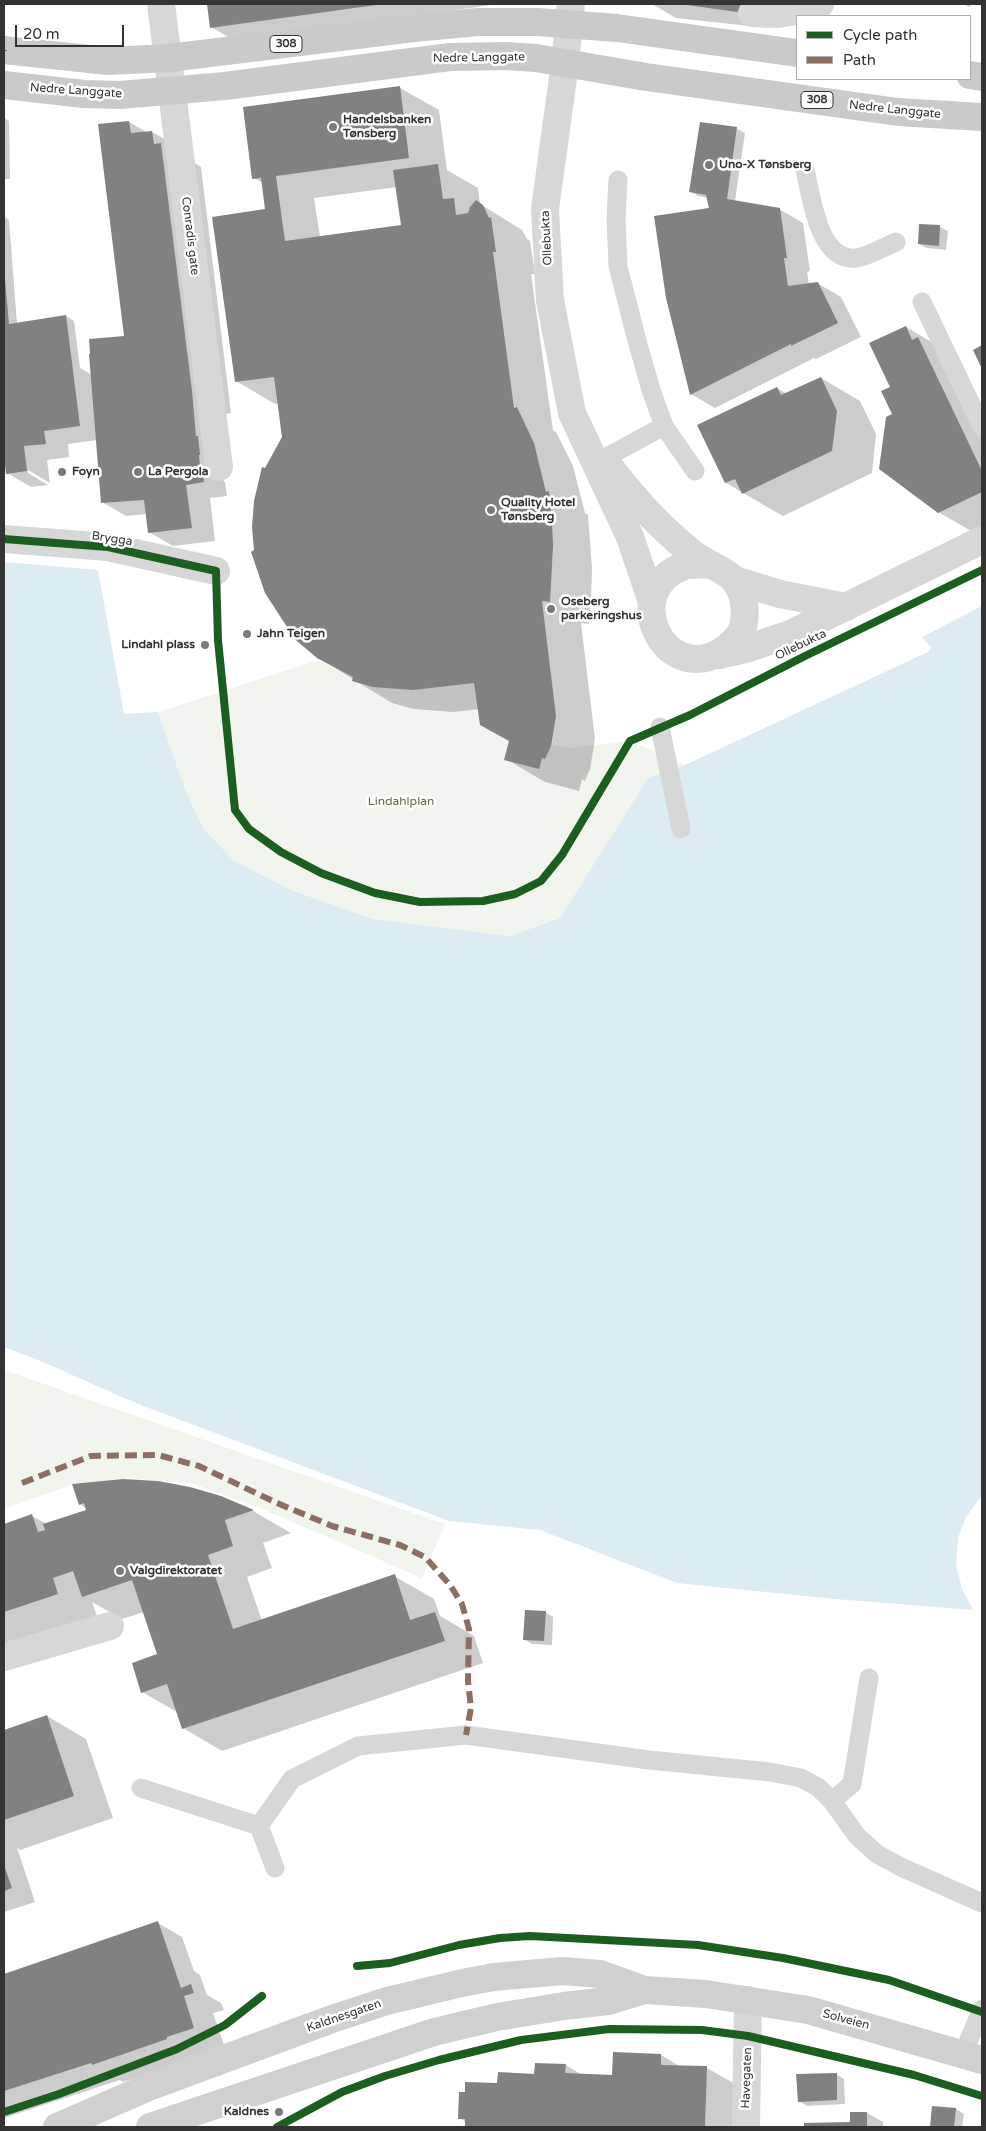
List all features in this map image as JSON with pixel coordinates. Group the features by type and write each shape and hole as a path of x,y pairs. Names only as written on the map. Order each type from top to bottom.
{"main road":[{"name":"308","path":"4,50 108,61 169,58 414,28 478,22 537,22 570,15 618,28 796,53"},
{"name":"Nedre Langgate","path":"4,85 84,94 120,95 262,82 450,57 507,56 536,58 646,77 898,112 982,117"},
{"name":"Kaldnesgaten","path":"56,2127 151,2086 332,2019 387,2001 462,1983 494,1977 562,1971 600,1974 644,1990 706,1994"},
{"name":"Kaldnesgaten","path":"150,2127 434,2032 498,2017 608,2001 644,1990"},
{"name":"Solveien","path":"706,1994 808,2010 973,2057"}],"street":[{"name":"Conradis gate","path":"161,4 219,467"},
{"path":"752,13 778,14 816,7 820,4"},
{"name":"Ollebukta","path":"570,15 545,209 550,300 572,412 630,537 652,602 653,625 660,640 667,648 684,657 711,657 749,648 790,634 982,540"},
{"name":"Ollebukta","path":"572,412 604,459 653,520 707,564 727,574 734,580 780,594 846,607"},
{"name":"Brygga","path":"4,539 108,548 216,571"},
{"path":"652,602 658,587 670,572 686,566 707,564"},
{"path":"711,657 730,645 742,631 745,604 743,595 734,580"},
{"path":"4,1657 110,1626"},
{"name":"Havegaten","path":"746,2127 748,2000"}],"lane":[{"path":"805,170 821,233 832,250 844,257 858,258 896,242"},
{"path":"618,180 616,218 618,266 651,390 664,426 695,471"},
{"path":"922,302 982,427"},
{"path":"604,459 664,426"},
{"path":"660,727 681,829"},
{"path":"832,1801 852,1784 869,1678"},
{"path":"259,1826 292,1779 358,1746 466,1735 649,1760 770,1772 801,1778 818,1788 832,1801 857,1836 877,1854 901,1868 982,1902"},
{"path":"141,1788 259,1826"},
{"path":"259,1826 274,1868"},
{"path":"973,2057 982,2009"}],"green space":[{"name":"Lindahlplan","path":"316,661 379,683 487,682 524,740 569,748 630,741 685,765 648,778 560,918 510,936 373,919 291,890 234,861 203,828 185,789 158,712"},
{"path":"4,1370 445,1524 422,1578 262,1509 191,1483 127,1478 74,1484 4,1509"}],"shaded area":[{"path":"4,562 98,570 124,714 158,712 185,789 203,828 234,861 291,890 373,919 510,936 560,918 648,778 685,765 928,652 931,647 922,637 982,606 982,1495 966,1517 958,1538 956,1564 962,1589 973,1610 835,1599 677,1583 540,1530 449,1521 133,1402 4,1347"}],"building":[{"path":"207,4 376,4 376,5 210,28"},
{"path":"680,4 748,4 737,12"},
{"name":"Quality Hotel Tønsberg","path":"400,86 409,158 276,176 285,241 401,225 393,170 438,164 443,199 454,198 456,215 468,213 476,200 483,205 489,218 491,217 496,252 493,252 514,408 517,407 534,443 546,492 549,491 552,522 553,546 550,602 542,601 556,716 551,746 545,759 542,758 539,769 504,760 509,741 480,725 474,683 413,690 373,687 352,681 353,677 317,658 284,630 287,627 265,593 251,552 254,550 252,527 254,501 262,467 265,468 282,437 274,377 235,382 212,217 265,209 261,178 252,179 243,107"},
{"path":"129,121 131,133 152,131 154,144 161,143 196,436 198,436 200,467 202,467 204,482 186,485 192,528 148,533 144,500 101,503 89,354 89,339 124,336 98,124"},
{"path":"700,122 737,127 727,199 780,208 787,258 784,258 788,286 818,282 838,323 791,346 791,344 690,395 666,298 654,216 709,208 706,195 689,192"},
{"path":"919,224 940,225 939,246 918,244"},
{"path":"4,268 9,324 66,315 80,426 44,431 46,444 24,446 27,471 6,474 4,454"},
{"path":"906,326 912,340 918,337 982,471 982,492 938,513 879,469 886,417 892,414 881,391 890,387 869,343"},
{"path":"982,345 982,369 973,350"},
{"path":"821,377 837,411 832,451 742,494 735,479 725,483 697,425 777,387 781,395"},
{"path":"123,1479 158,1481 190,1487 221,1496 254,1510 225,1520 233,1546 208,1555 233,1629 395,1574 410,1620 435,1612 445,1641 182,1729 167,1684 141,1693 132,1663 157,1654 132,1580 82,1597 73,1571 53,1578 58,1594 4,1612 4,1524 32,1514 38,1532 45,1530 43,1524 86,1510 84,1503 79,1505 72,1484"},
{"path":"525,1610 546,1611 544,1641 523,1640"},
{"path":"47,1715 74,1796 4,1820 4,1730"},
{"path":"4,1865 12,1888 4,1891"},
{"path":"158,1921 181,1988 191,1984 194,1993 184,1996 194,2028 92,2065 91,2063 4,2091 4,1974"},
{"path":"613,2052 661,2054 661,2065 707,2066 705,2127 465,2127 465,2119 458,2119 459,2092 465,2092 465,2082 497,2083 498,2072 534,2074 535,2063 566,2064 565,2073 612,2075"},
{"path":"837,2073 837,2100 798,2102 796,2074"},
{"path":"932,2106 956,2108 954,2127 930,2127"},
{"path":"850,2112 867,2112 867,2127 804,2127 804,2123 850,2122"}],"marked path":[{"path":"22,1483 91,1456 158,1455 199,1466 277,1503 332,1526 400,1545 425,1557 450,1585 462,1604 469,1629 468,1681 471,1708 466,1735"}],"cycle path":[{"path":"4,539 108,547 216,571 218,640 235,810 249,829 281,852 321,873 375,893 420,902 483,901 515,894 541,881 562,855 630,741 690,715 803,657 982,570"},
{"path":"357,1966 390,1963 459,1945 500,1938 530,1936 698,1945 783,1958 889,1980 982,2012"},
{"path":"4,2112 59,2094 177,2049 225,2025 262,1996"},
{"path":"277,2127 342,2092 385,2076 439,2060 521,2040 609,2029 702,2030 748,2036 914,2075 982,2096"}],"place":[{"name":"Handelsbanken Tønsberg","path":"333,127"},
{"name":"Uno-X Tønsberg","path":"709,165"},
{"name":"Foyn","path":"62,472"},
{"name":"La Pergola","path":"138,472"},
{"name":"Quality Hotel Tønsberg","path":"491,510"},
{"name":"Oseberg parkeringshus","path":"551,609"},
{"name":"Jahn Teigen","path":"247,634"},
{"name":"Lindahl plass","path":"205,645"},
{"name":"Valgdirektoratet","path":"120,1571"},
{"name":"Kaldnes","path":"279,2112"}]}
